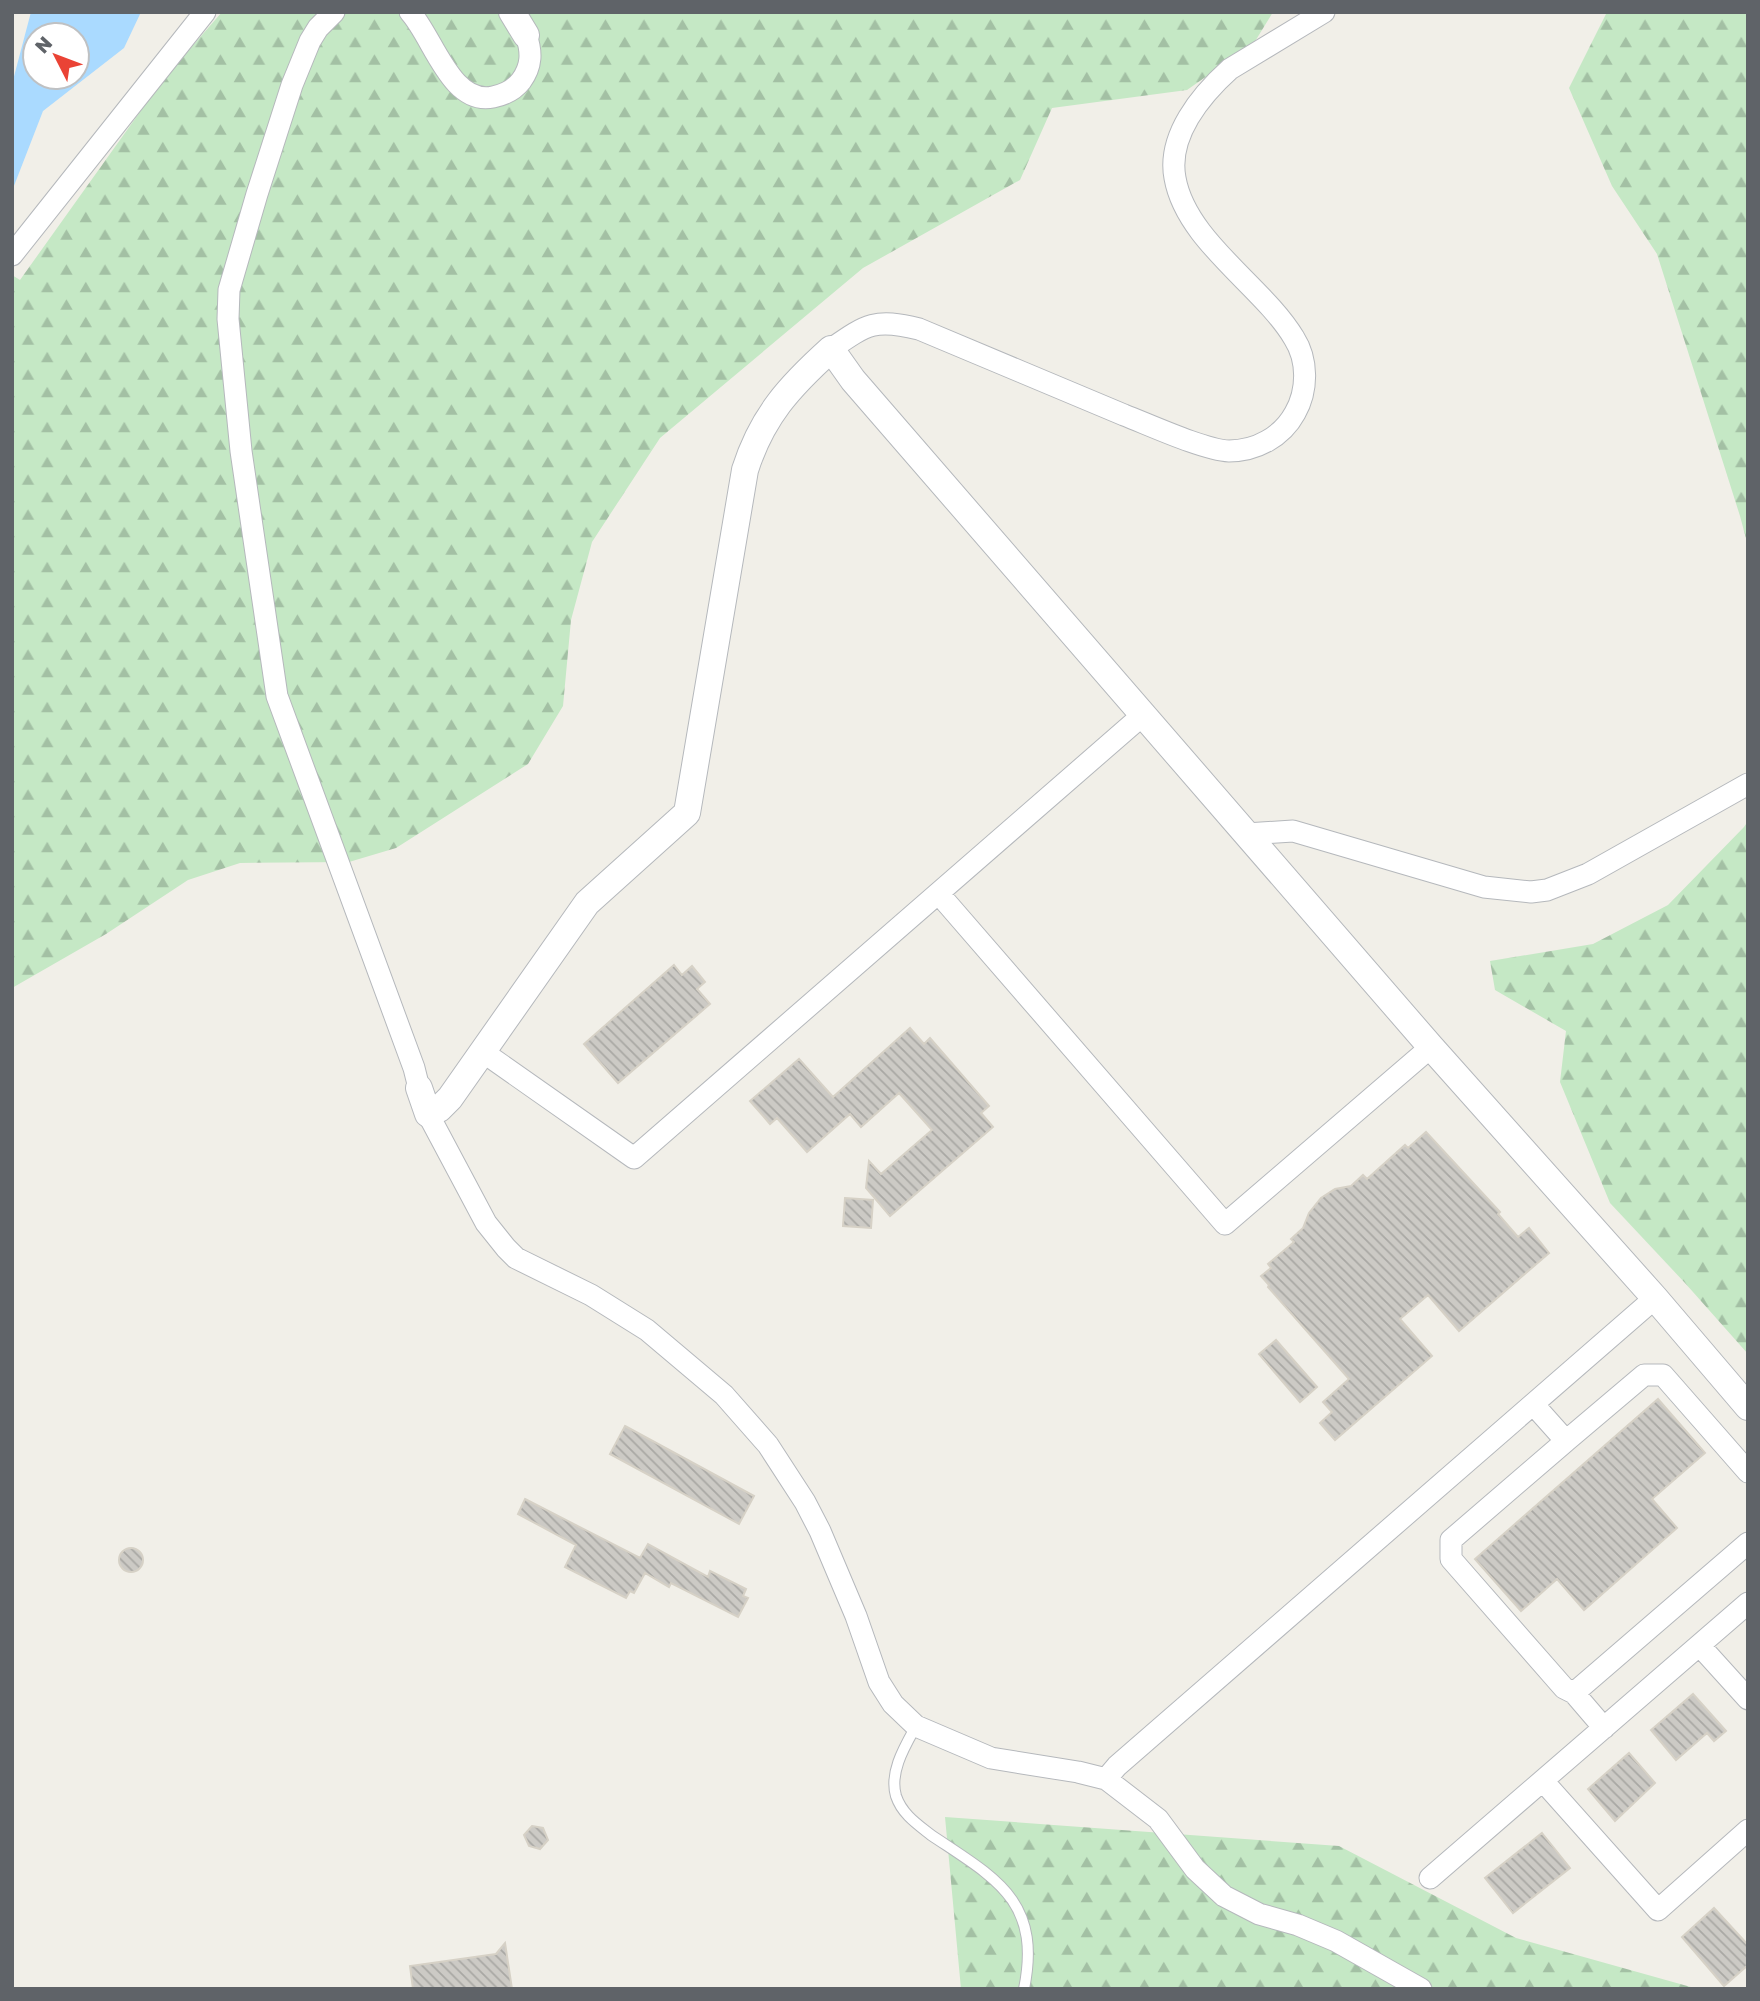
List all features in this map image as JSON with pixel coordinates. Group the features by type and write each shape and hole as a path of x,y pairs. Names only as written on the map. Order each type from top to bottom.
{"street":[{"path":"12,254 205,12"},
{"path":"334,12 318,28 310,41 292,85 229,290 228,319 241,451 277,696 414,1068 428,1114 486,1223 516,1258 590,1295 647,1330 724,1395 768,1445 805,1502 820,1531 856,1616 879,1682 893,1704 916,1726 991,1758 1106,1779 1158,1819 1195,1869 1224,1896 1259,1914 1298,1925 1336,1941 1421,1989"},
{"path":"410,12 453,81 470,95 480,98 503,94 521,81 530,64 531,49 512,12"},
{"path":"428,1114 439,1109 450,1098 587,903 687,813 745,470 756,439 777,404 831,349 865,326 877,323 919,329 1146,424 1217,450 1244,450 1269,440 1289,423 1302,398 1305,381 1301,351 1287,327 1213,246 1196,222 1178,189 1174,161 1185,124 1196,106 1221,77 1324,12"},
{"path":"831,349 853,380 1246,834 1748,1407"},
{"path":"483,1052 634,1158 1144,715"},
{"path":"1246,834 1293,831 1484,887 1531,892 1547,890 1588,874 1748,784"},
{"path":"939,894 1225,1224 1432,1047"},
{"path":"1106,1779 1117,1766 1655,1298"},
{"path":"1604,1728 1574,1693 1564,1688 1451,1559 1451,1540 1644,1375 1663,1375 1748,1472"},
{"path":"1534,1404 1566,1441"},
{"path":"1574,1693 1748,1543"},
{"path":"1430,1878 1748,1603"},
{"path":"1700,1646 1748,1699"},
{"path":"1543,1780 1658,1910 1748,1830"}],"lane":[{"path":"916,1726 897,1762 896,1795 910,1820 996,1879 1017,1906 1030,1945 1024,1989"}],"green space":[{"path":"222,12 1273,12 1254,43 1187,90 1052,108 1020,180 863,268 660,438 592,542 571,620 563,706 528,764 396,848 349,862 240,863 188,880 106,934 12,988 12,275 20,280 162,81"},
{"path":"1607,12 1748,12 1748,546 1657,254 1612,186 1569,88"},
{"path":"1748,821 1748,1354 1610,1203 1560,1082 1566,1031 1495,990 1490,961 1593,944 1668,905"},
{"path":"945,1817 1339,1846 1516,1938 1698,1989 961,1989"}],"water":[{"path":"31,12 141,12 124,48 91,74 91,21 29,21"},
{"path":"21,50 21,91 69,91 43,111 12,191 12,84"}],"building":[{"path":"674,965 682,975 692,966 705,982 697,989 710,1004 618,1083 584,1044"},
{"path":"910,1028 924,1044 930,1038 989,1106 981,1113 993,1127 890,1216 866,1188 869,1161 881,1174 932,1130 899,1093 861,1127 850,1114 807,1152 777,1118 770,1124 750,1101 799,1059 833,1097"},
{"path":"1426,1132 1500,1212 1498,1214 1518,1237 1529,1228 1549,1253 1459,1331 1428,1295 1400,1319 1432,1356 1335,1440 1320,1423 1332,1412 1323,1402 1349,1379 1261,1276 1271,1268 1268,1264 1294,1242 1291,1239 1303,1228 1309,1213 1321,1198 1335,1189 1351,1186 1363,1175 1367,1179 1405,1145 1408,1148"},
{"path":"845,1198 873,1200 871,1228 843,1226"},
{"path":"1276,1340 1317,1387 1300,1402 1259,1354"},
{"path":"1658,1399 1705,1453 1652,1499 1677,1528 1584,1610 1557,1579 1521,1611 1475,1559"},
{"path":"625,1426 754,1496 739,1524 610,1454"},
{"path":"525,1499 640,1558 648,1544 708,1577 710,1571 746,1589 743,1596 748,1598 738,1617 671,1583 669,1587 645,1573 634,1593 630,1591 626,1598 565,1567 576,1545 518,1514"},
{"path":"131,1548 142,1555 143,1560 136,1571 131,1572 120,1565 119,1560 126,1549"},
{"path":"1693,1694 1726,1731 1714,1741 1707,1733 1676,1760 1651,1730"},
{"path":"1629,1753 1655,1783 1615,1821 1588,1789"},
{"path":"532,1826 543,1828 548,1840 540,1849 529,1846 524,1835"},
{"path":"1542,1833 1570,1868 1513,1913 1485,1878"},
{"path":"1714,1908 1748,1945 1748,1965 1724,1986 1682,1937"},
{"path":"505,1943 512,1989 413,1989 410,1966 496,1954"}]}
